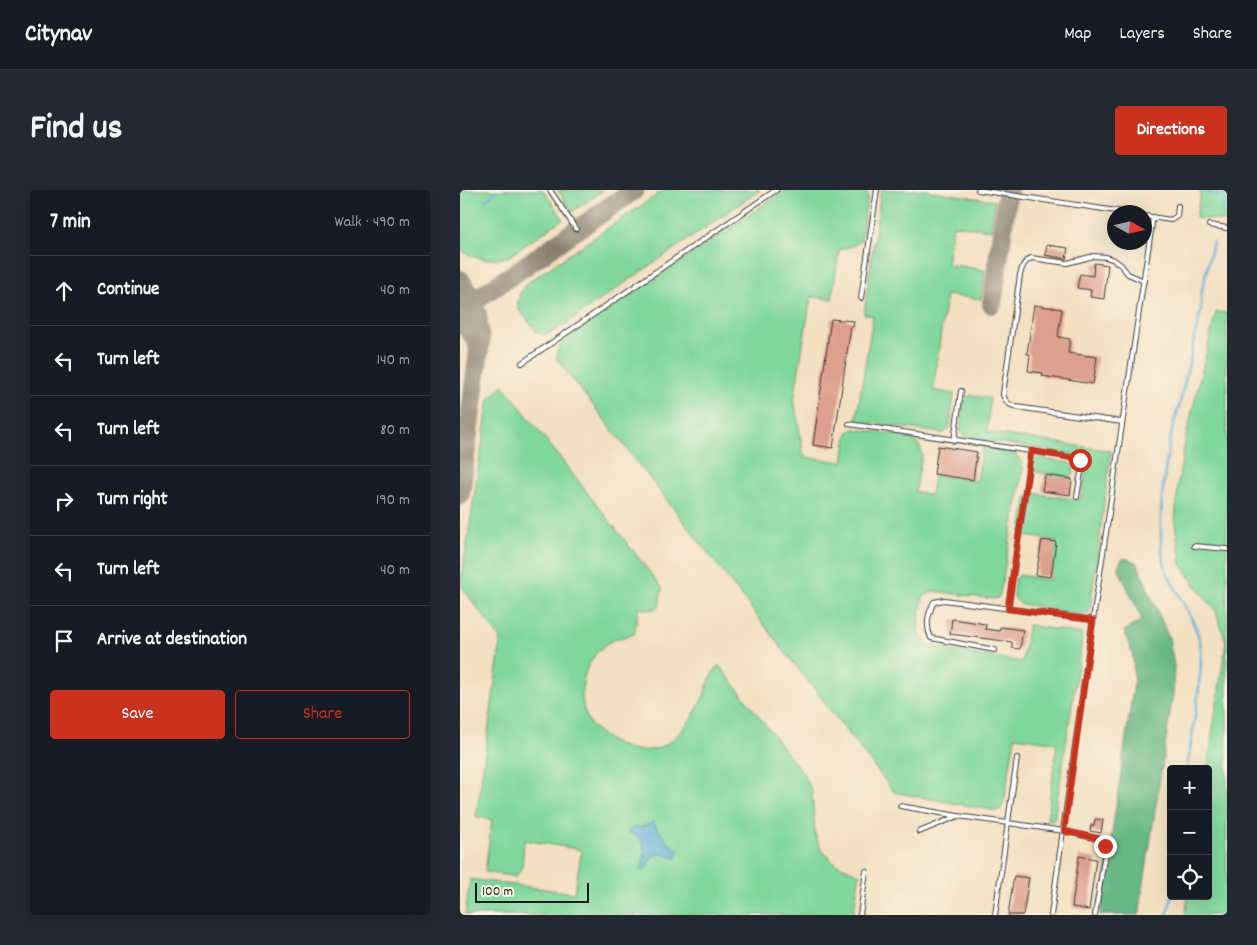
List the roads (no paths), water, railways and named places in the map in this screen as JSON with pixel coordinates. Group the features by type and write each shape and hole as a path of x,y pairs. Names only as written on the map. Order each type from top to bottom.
{"lane":[{"path":"550,190 576,229"},
{"path":"522,363 776,190"},
{"path":"861,298 877,190"},
{"path":"978,190 1107,210"},
{"path":"1051,915 1153,217 1171,220 1177,216 1178,206"},
{"path":"1209,225 1227,228"},
{"path":"1122,422 1016,407 1004,400 1003,394 1020,275 1023,265 1031,258 1067,263 1094,256 1114,260 1128,274 1144,281"},
{"path":"954,441 961,391"},
{"path":"849,424 1080,460 1082,466 1078,497"},
{"path":"1008,609 1031,451"},
{"path":"1194,546 1227,549"},
{"path":"995,650 931,638 927,628 930,610 934,602 944,600 1093,620"},
{"path":"995,915 1018,758"},
{"path":"900,806 1008,824 1064,831 1100,839 1105,846 1105,853 1095,915"},
{"path":"919,832 958,816"},
{"path":"860,915 866,871"}],"water":[{"path":"652,821 667,842 678,850 677,858 656,854 642,872 644,847 639,838 629,833 629,831 649,824"}],"waterway":[{"path":"486,200 498,190"},
{"path":"1221,213 1227,191"},
{"path":"1208,193 1218,196 1225,194"},
{"path":"1188,765 1199,686 1201,648 1192,619 1167,572 1163,557 1161,514 1170,442 1201,309 1201,295 1213,242"},
{"path":"1167,915 1171,900"}]}
